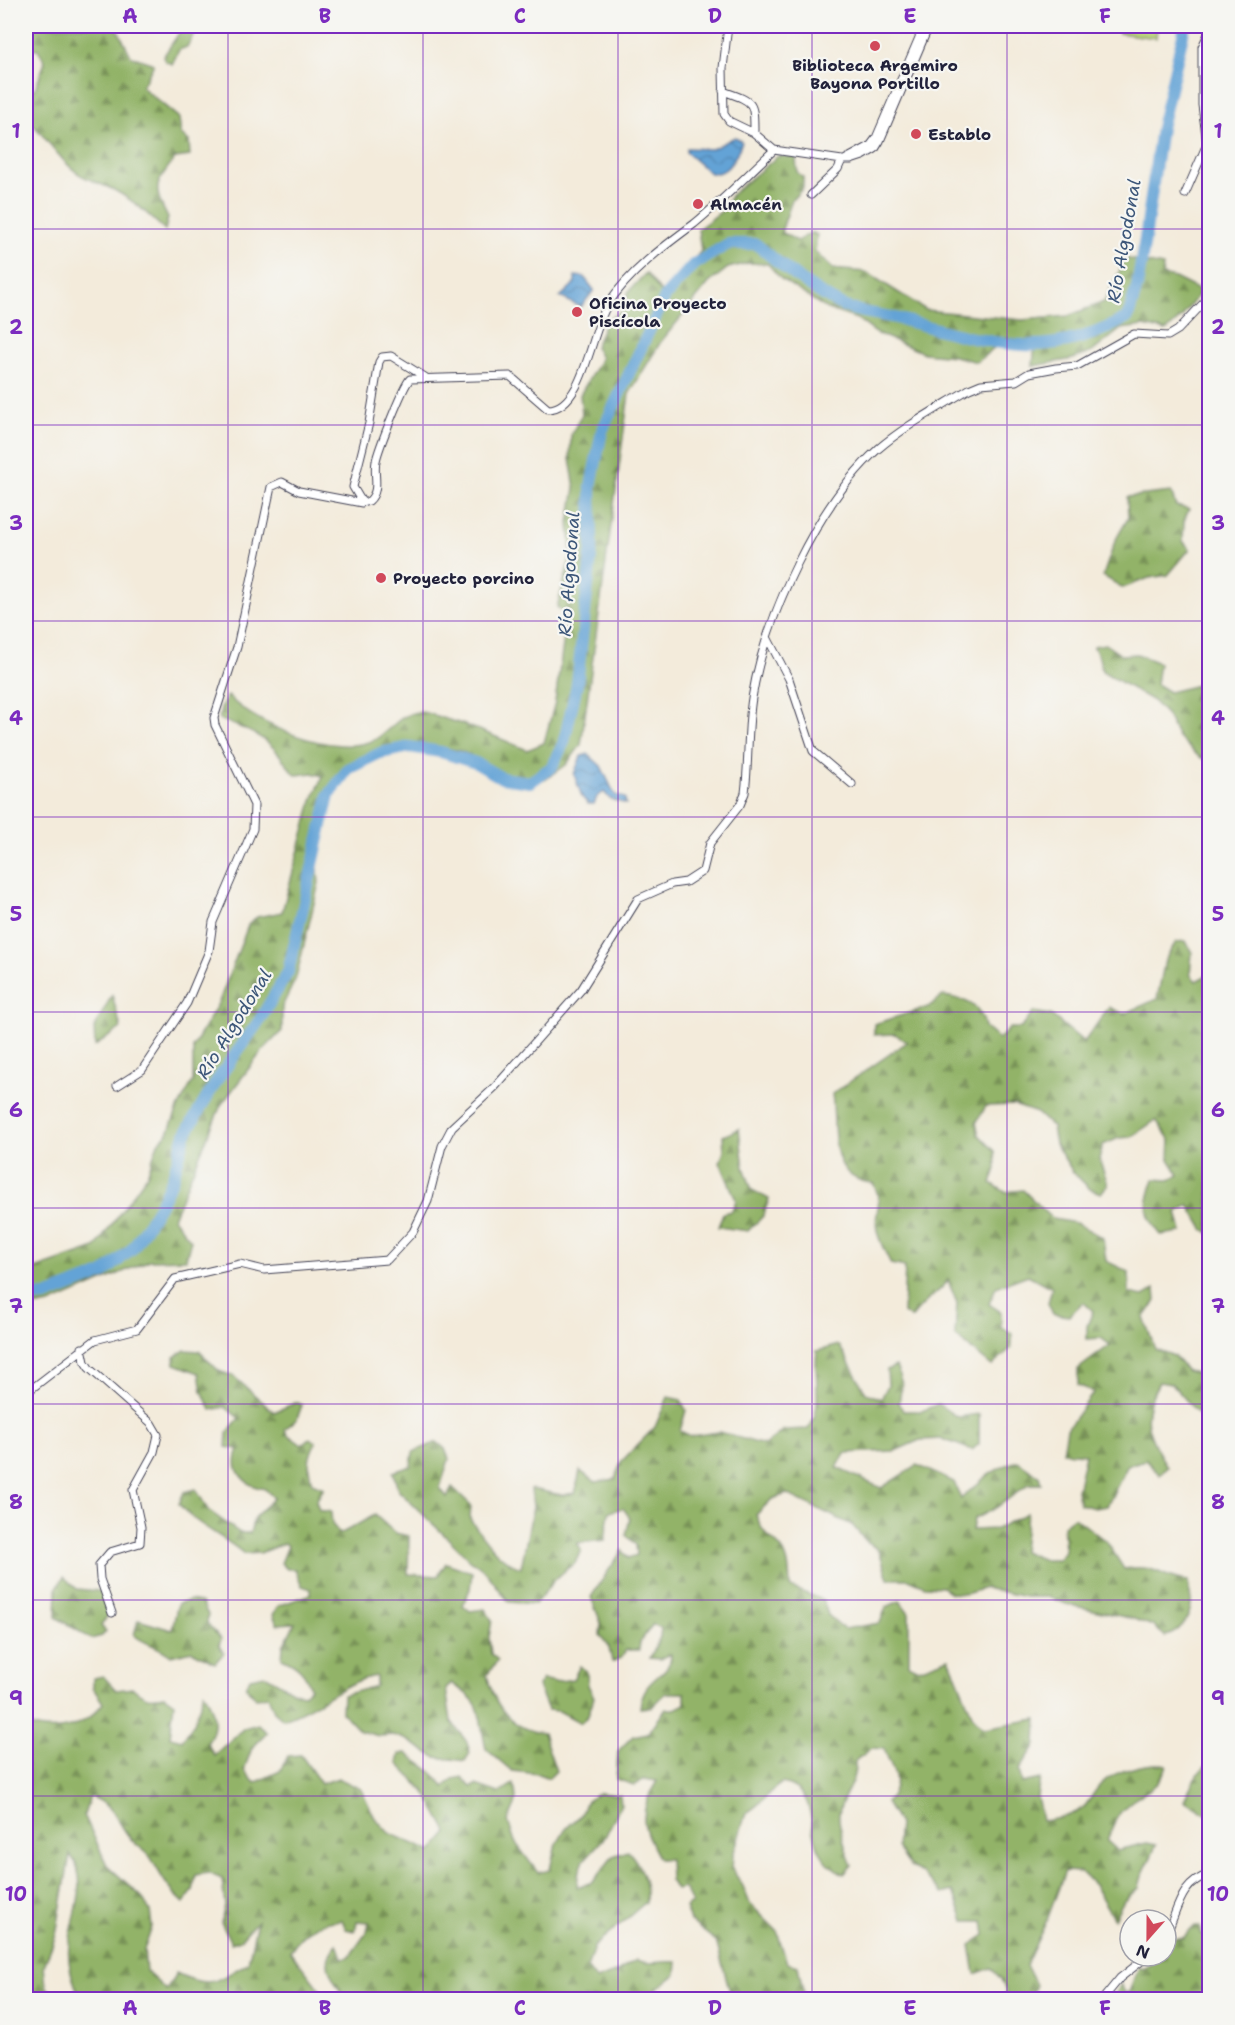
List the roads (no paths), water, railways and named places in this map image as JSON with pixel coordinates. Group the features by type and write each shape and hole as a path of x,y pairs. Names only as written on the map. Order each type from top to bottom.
{"street":[{"path":"728,26 723,91 724,114 729,121 754,134 774,150 844,160 863,156 874,150 880,141 926,27"},
{"path":"1185,194 1207,144 1202,105 1202,47 1209,30"},
{"path":"723,91 749,100 753,105 754,134"},
{"path":"117,1086 142,1070 187,1003 209,951 216,916 253,829 254,805 215,725 214,718 240,636 270,488 282,482 299,491 362,503 373,497 376,459 405,386 410,379 425,377 453,379 500,374 510,376 548,409 556,409 564,404 580,380 606,306 617,291 677,234 693,224 774,150"},
{"path":"811,195 838,169 844,160"},
{"path":"26,1393 95,1340 137,1329 175,1279 240,1264 264,1270 379,1262 387,1260 399,1250 413,1232 428,1201 442,1146 452,1127 495,1086 581,990 638,899 672,884 686,882 703,871 711,843 740,805 745,793 752,698 768,639 807,543 842,491 876,452 896,435 981,384 1016,381 1029,374 1077,366 1134,334 1168,336 1178,330 1209,296"},
{"path":"362,503 353,487 369,423 379,362 382,357 391,356 425,377"},
{"path":"768,639 789,680 813,751 852,784"},
{"path":"82,1348 89,1368 151,1423 158,1435 154,1452 133,1490 141,1527 140,1543 110,1552 99,1565 100,1579 112,1613"},
{"path":"1175,1908 1178,1900 1197,1879 1209,1874"},
{"path":"1102,2000 1120,1978 1133,1968"}],"water":[{"path":"735,137 742,142 737,153 727,168 717,173 710,173 686,152 687,148 712,149"},
{"path":"575,276 584,277 594,290 581,307 560,297 575,283"},
{"path":"588,754 601,766 615,795 625,798 626,804 610,799 604,792 597,797 594,804 588,804 582,797 574,774 581,756"}],"waterway":[{"name":"Río Algodonal","path":"26,1298 46,1296 104,1273 133,1248 159,1206 172,1180 185,1135 217,1080 259,1021 288,972 329,795 348,769 380,753 410,747 441,752 476,763 502,778 530,782 552,767 564,742 577,684 592,547 591,486 602,431 666,295 693,265 728,244 756,244 818,292 841,305 856,310 962,336 1016,345 1043,345 1070,341 1098,332 1128,317 1137,287 1161,128 1185,26"}],"place":[{"name":"Biblioteca Argemiro Bayona Portillo","path":"875,46"},
{"name":"Establo","path":"916,134"},
{"name":"Almacén","path":"698,204"},
{"name":"Oficina Proyecto Piscícola","path":"577,312"},
{"name":"Proyecto porcino","path":"381,578"}]}
